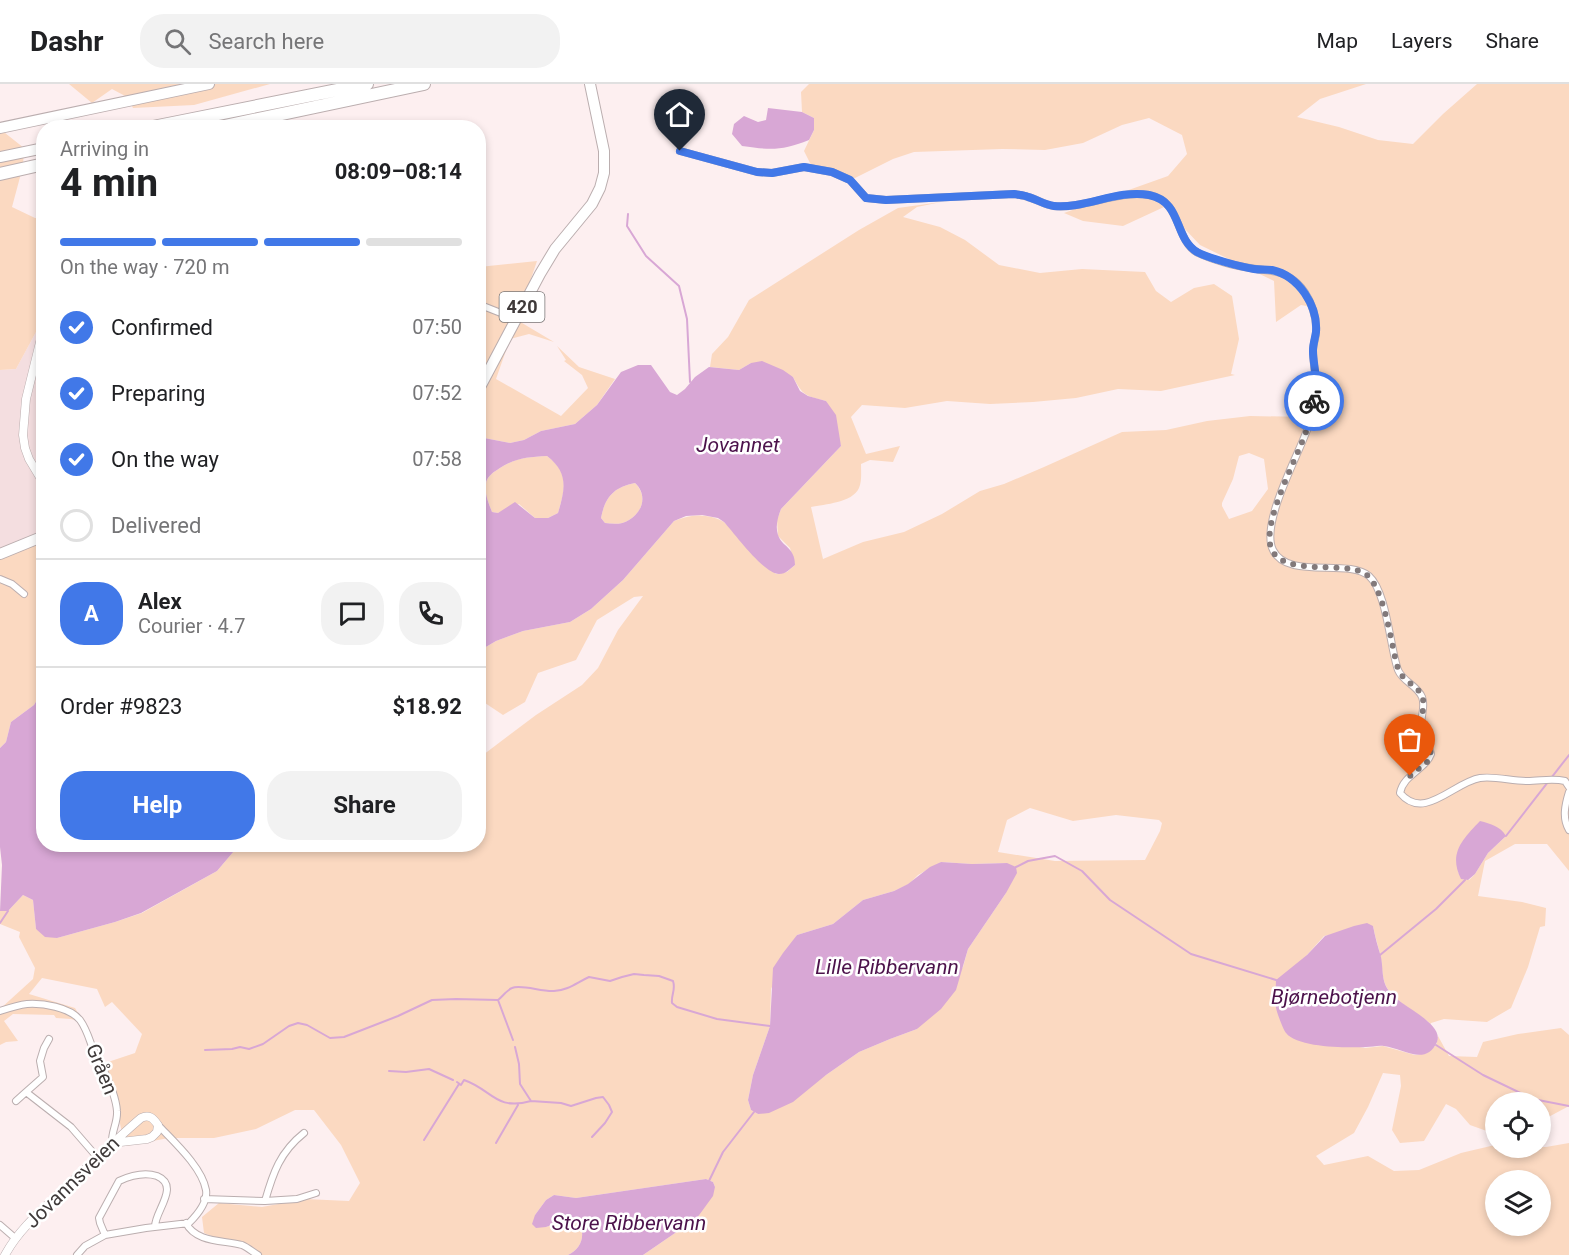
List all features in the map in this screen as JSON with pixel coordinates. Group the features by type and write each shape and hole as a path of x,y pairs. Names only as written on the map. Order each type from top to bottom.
{"highway":[{"path":"188,120 367,84"},
{"path":"253,120 424,84"},
{"path":"0,174 36,166"}],"main road":[{"path":"0,123 187,84"},
{"path":"38,120 209,84"},
{"name":"420","path":"486,376 555,249 588,210 600,188 604,173 604,151 590,84"},
{"path":"0,128 36,120"},
{"path":"0,157 36,150"},
{"path":"0,554 36,539"}],"street":[{"path":"680,151 757,172 772,173 804,167 832,172 850,180 866,198 886,200 1014,194 1027,196 1052,206 1075,205 1119,196 1146,194 1157,197 1173,210 1184,236 1195,251 1242,267 1279,272 1297,283 1309,300 1315,316 1316,332 1313,350 1317,384 1307,430 1286,478 1273,520 1270,534 1271,548 1276,555 1288,563 1364,572 1371,578 1378,591 1389,628 1397,668 1404,680 1421,694 1423,702 1421,729 1431,754 1427,762 1402,786 1400,793 1416,804 1424,803 1477,779 1493,777 1526,781 1554,778 1565,781 1569,787"},
{"path":"486,307 516,319"},
{"path":"36,360 27,399 23,435 29,459 36,471"},
{"path":"0,579 12,584 24,594"},
{"path":"1569,792 1564,812 1569,830"},
{"name":"Gråen","path":"0,1011 28,1004 39,1004 73,1014 81,1022 112,1090 117,1112 112,1143"},
{"path":"16,1101 43,1077 40,1060 49,1039"},
{"path":"26,1092 71,1127 97,1157"},
{"name":"Jovannsveien","path":"5,1255 15,1238 30,1222 141,1118 145,1116 154,1119 158,1125"},
{"path":"112,1143 152,1137 157,1132 158,1125"},
{"path":"77,1255 86,1246 105,1235 186,1223 201,1209 206,1189 194,1164 158,1125"},
{"path":"265,1201 270,1182 283,1155 304,1134"},
{"path":"105,1235 99,1218 119,1181 145,1174 155,1176 167,1186 165,1199 154,1222 154,1227"},
{"path":"204,1199 265,1201 297,1199 316,1193"},
{"path":"186,1223 187,1227 210,1240 243,1245 258,1255"},
{"path":"0,1224 15,1238"}],"shaded area":[{"path":"69,84 270,84 194,105 133,108 127,97 112,89 92,103"},
{"path":"809,84 1366,84 1320,99 1297,117 1339,127 1378,140 1413,144 1477,84 1569,84 1569,871 1547,844 1515,844 1485,861 1478,896 1546,908 1545,926 1540,927 1528,967 1511,1008 1487,1022 1444,1019 1431,1024 1400,1002 1391,994 1386,985 1373,926 1324,936 1307,955 1275,1005 1287,1034 1365,1048 1383,1046 1415,1055 1427,1053 1436,1045 1438,1036 1449,1056 1477,1057 1483,1042 1561,1028 1569,1035 1569,1106 1551,1116 1551,1092 1485,1092 1485,1130 1470,1125 1456,1109 1446,1104 1424,1141 1400,1143 1392,1130 1401,1086 1400,1075 1383,1073 1354,1133 1316,1156 1324,1165 1368,1156 1394,1171 1419,1170 1461,1153 1485,1147 1485,1158 1551,1158 1551,1146 1569,1143 1569,1255 643,1255 697,1218 715,1187 713,1182 706,1179 576,1198 554,1195 546,1200 535,1215 546,1227 570,1219 579,1222 582,1232 581,1242 568,1255 253,1255 245,1249 204,1233 202,1217 219,1203 262,1207 305,1199 349,1201 360,1183 341,1145 314,1110 295,1110 256,1129 214,1138 169,1138 125,1146 116,1106 102,1064 135,1053 142,1034 112,1002 105,1007 97,989 42,978 29,994 75,1008 84,1023 56,1018 54,1015 13,1014 4,1021 18,1041 0,1045 0,1009 33,979 35,968 19,937 20,932 0,924 0,911 8,911 23,895 33,900 36,929 57,938 142,913 217,871 233,852 486,852 486,753 536,715 582,685 598,668 618,630 643,596 634,597 597,620 576,660 538,673 525,702 503,715 486,704 486,647 523,631 570,622 591,609 623,580 674,521 680,519 706,516 724,522 776,574 787,572 795,565 790,548 778,536 777,520 781,509 841,446 826,401 806,394 793,377 751,363 739,370 710,367 712,354 728,337 749,300 898,208 941,202 917,207 903,217 940,227 965,240 999,265 1040,273 1082,269 1145,272 1156,291 1171,302 1194,288 1214,284 1232,296 1239,339 1231,374 1235,375 1161,391 1118,389 1076,398 1033,402 990,404 947,401 905,408 862,405 851,417 866,454 900,446 893,462 870,460 861,464 860,485 851,497 811,507 823,559 863,542 904,532 942,514 980,491 1004,484 1122,432 1166,430 1207,421 1250,416 1308,417 1316,389 1317,346 1312,307 1301,305 1276,322 1274,281 1200,245 1164,207 1123,226 1083,221 1064,213 1168,176 1187,154 1182,135 1149,118 1122,125 1083,143 1045,150 914,152 893,159 855,178 813,169 804,151 814,130 814,118 802,112 801,92","holes":["1249,453 1264,459 1268,489 1252,511 1229,519 1222,503 1233,479 1239,456","1030,808 1073,821 1116,815 1159,820 1162,823 1145,860 1055,861 998,852 1007,820","1506,836 1488,853 1475,874 1469,880 1462,879 1458,872","941,862 1006,863 1006,893 968,949 963,967 917,1029 859,1052 826,1075 758,1114 751,1110 748,1100 753,1075 770,1026 771,989 797,935 833,924 863,900 909,884 918,875"]},
{"path":"0,129 24,148 23,166 12,207 36,218 36,332 16,369 0,370"},
{"path":"537,261 517,320 554,342 529,334 510,339 496,379 561,416 588,388 582,375 564,361 566,360 557,346 579,367 615,379 597,405 575,424 541,431 524,440 510,443 486,438 486,266"},
{"path":"36,332 36,542 0,555 0,370 16,369"},
{"path":"547,456 559,469 564,482 558,513 548,518 535,518 519,504 498,513 492,512 486,491 486,482 490,476 503,466 515,461"},
{"path":"635,483 642,498 638,512 623,523 605,523 601,518 608,499 621,487"},
{"path":"36,542 36,702 11,722 6,742 0,748 0,555"}],"water":[{"path":"768,108 802,112 814,118 814,130 809,140 776,149 742,146 732,134 734,124 744,116 758,122 766,120"},
{"name":"Jovannet","path":"762,361 783,370 793,377 800,391 826,401 836,415 841,446 781,509 778,518 778,535 793,554 795,565 784,573 773,572 758,561 718,518 702,515 686,516 674,521 623,580 591,609 570,622 523,631 486,647 486,491 492,512 498,513 515,502 535,518 548,518 558,513 563,482 559,469 547,456 527,458 503,466 486,482 486,438 510,443 524,440 541,431 575,424 597,405 621,372 638,365 651,365 670,392 677,395 709,367 739,370 751,363","holes":["635,483 639,487 642,502 638,512 623,523 605,523 601,518 605,504 612,494 621,487"]},
{"path":"36,702 36,852 233,852 217,871 141,913 57,938 45,937 36,929 33,900 23,895 8,911 0,911 2,865 0,748 6,742 11,722"},
{"path":"1480,821 1498,828 1506,836 1488,853 1475,874 1468,880 1461,879 1456,862 1459,847"},
{"name":"Lille Ribbervann","path":"941,862 1007,863 1016,867 1017,873 968,949 956,990 941,1009 917,1029 859,1052 793,1102 769,1113 758,1114 751,1110 748,1100 753,1075 770,1026 773,968 783,953 797,935 833,924 863,900 894,891"},
{"name":"Bjørnebotjenn","path":"1367,923 1373,926 1387,988 1435,1029 1438,1036 1437,1042 1427,1053 1413,1054 1382,1046 1348,1047 1312,1044 1292,1038 1283,1028 1275,1005 1276,980 1307,955 1325,936"},
{"name":"Store Ribbervann","path":"706,1179 713,1182 715,1187 713,1196 697,1218 643,1255 568,1255 581,1242 582,1232 579,1222 570,1219 536,1228 532,1224 535,1215 546,1200 554,1195 576,1198"}],"waterway":[{"path":"628,214 627,226 646,256 679,286 687,319 690,382"},
{"path":"1506,836 1569,755"},
{"path":"1016,867 1028,861 1055,856 1082,871 1110,900 1191,954 1276,980"},
{"path":"1380,955 1436,909 1465,880"},
{"path":"0,923 8,911"},
{"path":"205,1050 240,1047 249,1049 263,1044 289,1026 298,1023 307,1025 330,1038 344,1037 432,1000 498,1000 508,990 516,987 554,991 568,988 589,977 610,981 634,974 659,976 673,981 672,1003 677,1007 717,1019 770,1026"},
{"path":"498,1000 513,1040"},
{"path":"1436,1045 1483,1075 1533,1099 1569,1106"},
{"path":"515,1047 520,1084 531,1101 571,1106 603,1097 612,1112 592,1137"},
{"path":"389,1071 406,1072 429,1069 453,1080"},
{"path":"457,1082 461,1085 464,1080 474,1084 495,1098 509,1103 531,1101"},
{"path":"424,1140 459,1084"},
{"path":"496,1143 518,1105"},
{"path":"709,1181 723,1152 754,1112"}],"way so far":[{"path":"1314,401 1307,430 1286,478 1273,520 1270,534 1271,548 1276,555 1288,563 1311,567 1353,569 1364,572 1371,578 1378,591 1389,628 1397,668 1404,680 1421,694 1423,702 1421,729 1431,754 1427,762 1410,776"}],"route":[{"path":"680,151 757,172 772,173 804,167 832,172 850,180 866,198 886,200 1014,194 1027,196 1052,206 1075,205 1119,196 1146,194 1157,197 1173,210 1184,236 1195,251 1242,267 1279,272 1297,283 1309,300 1315,316 1316,332 1313,350 1317,384 1314,401"}]}
